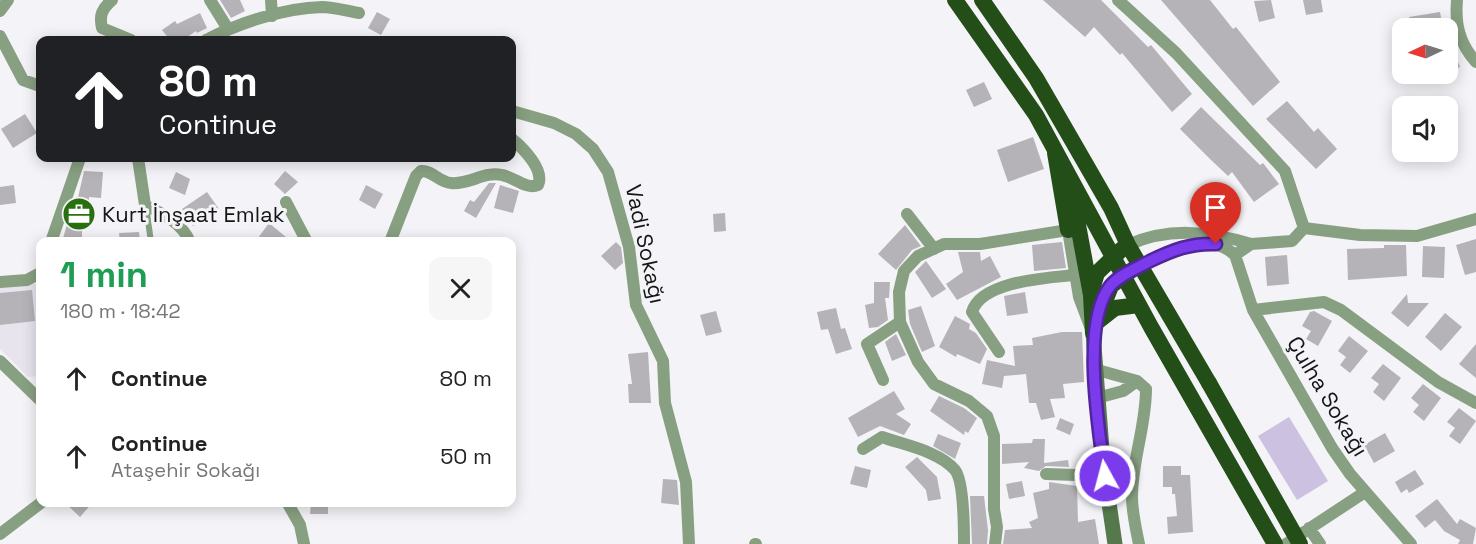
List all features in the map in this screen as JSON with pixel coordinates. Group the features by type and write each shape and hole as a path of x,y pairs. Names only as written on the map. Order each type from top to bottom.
{"highway":[{"path":"955,0 1036,115 1139,305 1275,544"},
{"path":"982,0 1052,105 1111,208 1128,245 1300,544"},
{"path":"1055,149 1057,175 1068,230"},
{"path":"1068,172 1091,295 1094,328"},
{"path":"1091,295 1097,273 1113,256 1128,245"},
{"path":"1094,328 1111,286 1123,275 1141,266"},
{"path":"1094,328 1115,308 1139,305"}],"main road":[{"path":"1094,328 1094,369 1105,476 1115,544"}],"street":[{"path":"0,11 8,0"},
{"path":"112,0 104,7 99,18 102,28 121,36"},
{"path":"210,0 228,29"},
{"path":"271,0 272,16"},
{"path":"1118,0 1176,53 1285,171 1304,228"},
{"path":"1457,0 1456,21 1462,42 1476,62"},
{"path":"215,36 228,29 272,16 323,7 358,13"},
{"path":"0,36 23,80 36,85"},
{"name":"Vadi Sokağı","path":"516,112 554,123 576,134 593,149 608,172 629,247 636,305 663,361 665,403 686,482 689,544"},
{"path":"392,237 416,176 421,171 428,171 442,180 453,183 500,174 535,187 540,182 539,176 526,152 516,143"},
{"path":"53,237 79,162"},
{"path":"139,162 146,205 176,223 188,237"},
{"path":"418,162 421,171"},
{"path":"286,202 304,237"},
{"path":"907,214 934,249"},
{"path":"1304,228 1360,235 1417,236 1476,219"},
{"path":"1128,245 1147,237 1185,232 1222,236 1251,244 1292,241 1304,228"},
{"path":"996,544 994,436 987,416 969,401 934,384 918,362 900,322 899,292 904,271 918,256 944,244 980,244 1068,230 1083,312 1094,328"},
{"path":"1141,266 1177,248 1196,243 1227,247 1235,255 1251,244"},
{"name":"Çulha Sokağı","path":"1235,255 1253,310 1332,448 1365,492 1411,544"},
{"path":"0,282 27,280 36,275"},
{"path":"999,352 972,312 975,303 983,296 1025,280 1075,275"},
{"path":"1253,310 1324,302 1341,310 1438,382 1476,403"},
{"path":"883,381 867,344 900,322"},
{"path":"0,361 36,396"},
{"path":"1094,369 1137,381 1146,389 1146,411 1135,460 1132,498 1139,544"},
{"path":"1097,398 1124,391 1137,381"},
{"path":"863,449 882,438 943,459 956,471 963,512 964,544"},
{"path":"1046,474 1105,476"},
{"path":"1286,544 1365,492"},
{"path":"0,534 36,507"},
{"path":"290,507 300,525 304,544"},
{"path":"1309,528 1320,544"}],"lane":[{"path":"146,205 151,237"}],"shaded area":[{"path":"36,285 36,376 28,377 0,349 0,288"},
{"path":"1289,417 1328,481 1297,500 1258,436"}],"building":[{"path":"220,0 240,0 245,11 231,18"},
{"path":"1043,0 1101,0 1148,47 1151,45 1192,94 1172,112 1122,53 1120,55 1094,27 1085,37"},
{"path":"1161,0 1210,0 1233,29 1236,27 1280,82 1253,106"},
{"path":"1271,0 1275,18 1259,22 1254,1"},
{"path":"1303,0 1321,0 1323,12 1306,15"},
{"path":"377,12 390,19 381,35 368,28"},
{"path":"1440,12 1441,18 1409,18"},
{"path":"200,13 207,28 189,36 167,36 162,30 175,21 177,24"},
{"path":"984,82 992,99 974,107 966,90"},
{"path":"1287,101 1314,132 1318,128 1337,149 1316,169 1266,119"},
{"path":"1201,107 1260,165 1263,163 1279,184 1254,202 1232,172 1228,176 1209,158 1180,129"},
{"path":"25,114 36,134 13,148 1,129"},
{"path":"1033,137 1044,169 1008,182 997,150"},
{"path":"84,171 103,172 101,198 89,197 90,225 82,226 82,237 63,237 73,203 77,202"},
{"path":"285,171 298,182 285,194 274,184"},
{"path":"176,172 190,179 185,195 169,188"},
{"path":"489,183 496,183 476,218 464,211 470,200 474,202"},
{"path":"14,185 16,203 0,205 0,187"},
{"path":"366,185 383,194 375,209 359,200"},
{"path":"500,185 519,191 513,213 494,208"},
{"path":"207,192 219,209 193,226 182,209"},
{"path":"725,213 726,231 714,232 713,214"},
{"path":"269,223 286,237 259,237"},
{"path":"905,225 921,246 912,250 896,270 878,254"},
{"path":"139,232 140,237 119,237 119,233"},
{"path":"1476,239 1476,272 1465,275 1456,245"},
{"path":"616,242 621,247 623,263 615,270 601,256"},
{"path":"1062,242 1066,268 1034,271 1032,245"},
{"path":"1384,245 1406,245 1407,276 1348,280 1347,249 1384,248"},
{"path":"1423,246 1445,247 1444,278 1422,277"},
{"path":"958,252 980,252 981,261 990,256 1001,277 957,300 946,284 963,272"},
{"path":"1287,255 1289,284 1267,286 1265,257"},
{"path":"926,261 946,289 932,298 915,272"},
{"path":"874,282 890,282 889,298 885,298 888,320 878,327 869,328 865,305 874,303"},
{"path":"32,290 35,321 0,325 0,293"},
{"path":"1025,292 1028,313 1007,316 1004,296"},
{"path":"1407,294 1408,303 1429,303 1408,327 1391,313"},
{"path":"921,306 935,346 922,352 910,324 908,310"},
{"path":"836,308 841,329 845,328 852,349 836,354 828,329 821,330 817,312"},
{"path":"716,311 722,332 706,336 700,315"},
{"path":"1314,311 1332,321 1318,346 1306,339 1311,331 1302,326 1310,312"},
{"path":"1445,313 1462,327 1441,351 1425,337"},
{"path":"955,316 970,324 969,329 976,333 987,349 980,364 957,354 956,357 939,347"},
{"path":"1062,332 1082,332 1084,382 1063,384 1065,398 1050,399 1055,417 1041,420 1036,403 1029,403 1026,374 1004,376 1002,388 982,384 987,360 1015,366 1013,346 1033,345 1032,338"},
{"path":"896,334 906,355 892,361 885,342"},
{"path":"1349,336 1368,351 1350,373 1340,365 1346,357 1338,351"},
{"path":"1476,344 1476,378 1459,364"},
{"path":"648,352 651,403 629,403 628,384 632,384 628,354"},
{"path":"1383,364 1401,378 1384,401 1373,392 1379,384 1371,378"},
{"path":"1423,384 1441,398 1424,421 1413,412 1419,405 1411,398"},
{"path":"894,391 905,409 896,414 911,424 904,435 880,426 858,437 848,418"},
{"path":"939,396 964,408 977,418 968,433 965,431 964,435 930,411"},
{"path":"1459,408 1476,421 1460,444 1449,436 1455,428 1447,422"},
{"path":"1060,418 1074,424 1070,435 1056,429"},
{"path":"1385,433 1395,451 1374,463 1364,445"},
{"path":"938,434 961,443 955,459 933,446"},
{"path":"1033,439 1045,439 1044,463 1068,460 1069,467 1046,466 1039,471 1024,468 1029,462 1002,464 1002,444 1032,443"},
{"path":"917,457 937,477 941,499 928,501 926,490 905,467"},
{"path":"855,466 871,470 867,488 850,484"},
{"path":"1163,466 1181,466 1181,475 1190,475 1193,532 1168,534 1167,517 1177,516 1172,487 1163,487"},
{"path":"1415,470 1424,484 1409,493 1407,489 1401,493 1395,482"},
{"path":"663,479 677,480 679,505 661,503"},
{"path":"1022,481 1025,496 1009,499 1006,484"},
{"path":"1049,482 1077,486 1078,522 1095,519 1099,544 1003,544 1005,530 1032,528 1029,522 1038,518 1033,493 1049,489"},
{"path":"970,496 984,496 988,530 987,544 972,544"},
{"path":"1437,499 1457,524 1460,519 1476,528 1473,544 1458,544 1460,540 1444,531 1435,520 1425,528 1415,516"},
{"path":"69,507 89,507 80,517"},
{"path":"311,507 328,507 328,514 310,514"}],"place":[{"name":"Kurt İnşaat Emlak","path":"79,214"}],"route":[{"path":"1105,476 1094,369 1093,333 1106,294 1123,275 1177,248 1196,243 1216,244"}]}
